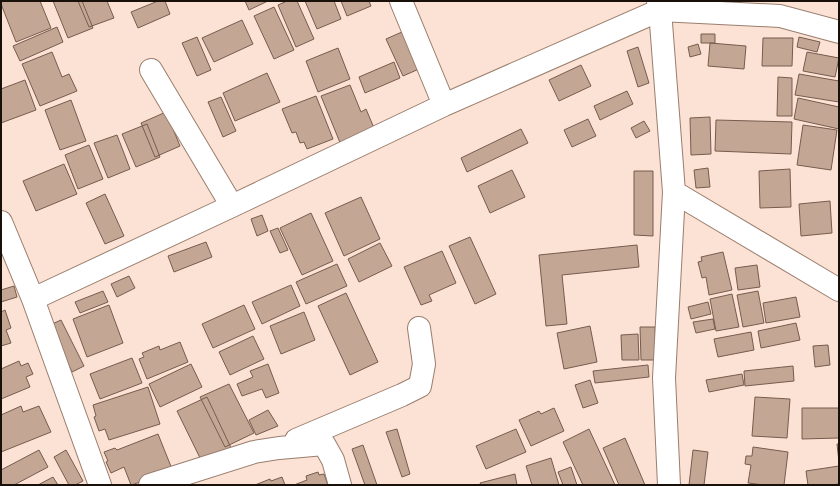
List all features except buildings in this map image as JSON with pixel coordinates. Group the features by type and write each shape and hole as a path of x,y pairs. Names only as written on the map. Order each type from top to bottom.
{"street":[{"path":"401,1 444,104"},
{"path":"659,5 674,192 664,378 669,485"},
{"path":"33,299 232,206 444,104 659,5 780,16 839,32"},
{"path":"151,70 232,206"},
{"path":"674,192 839,290"},
{"path":"1,222 33,299 100,485"},
{"path":"279,448 420,386 424,364 419,328"},
{"path":"150,485 254,452 324,444 333,460 340,485"}]}
